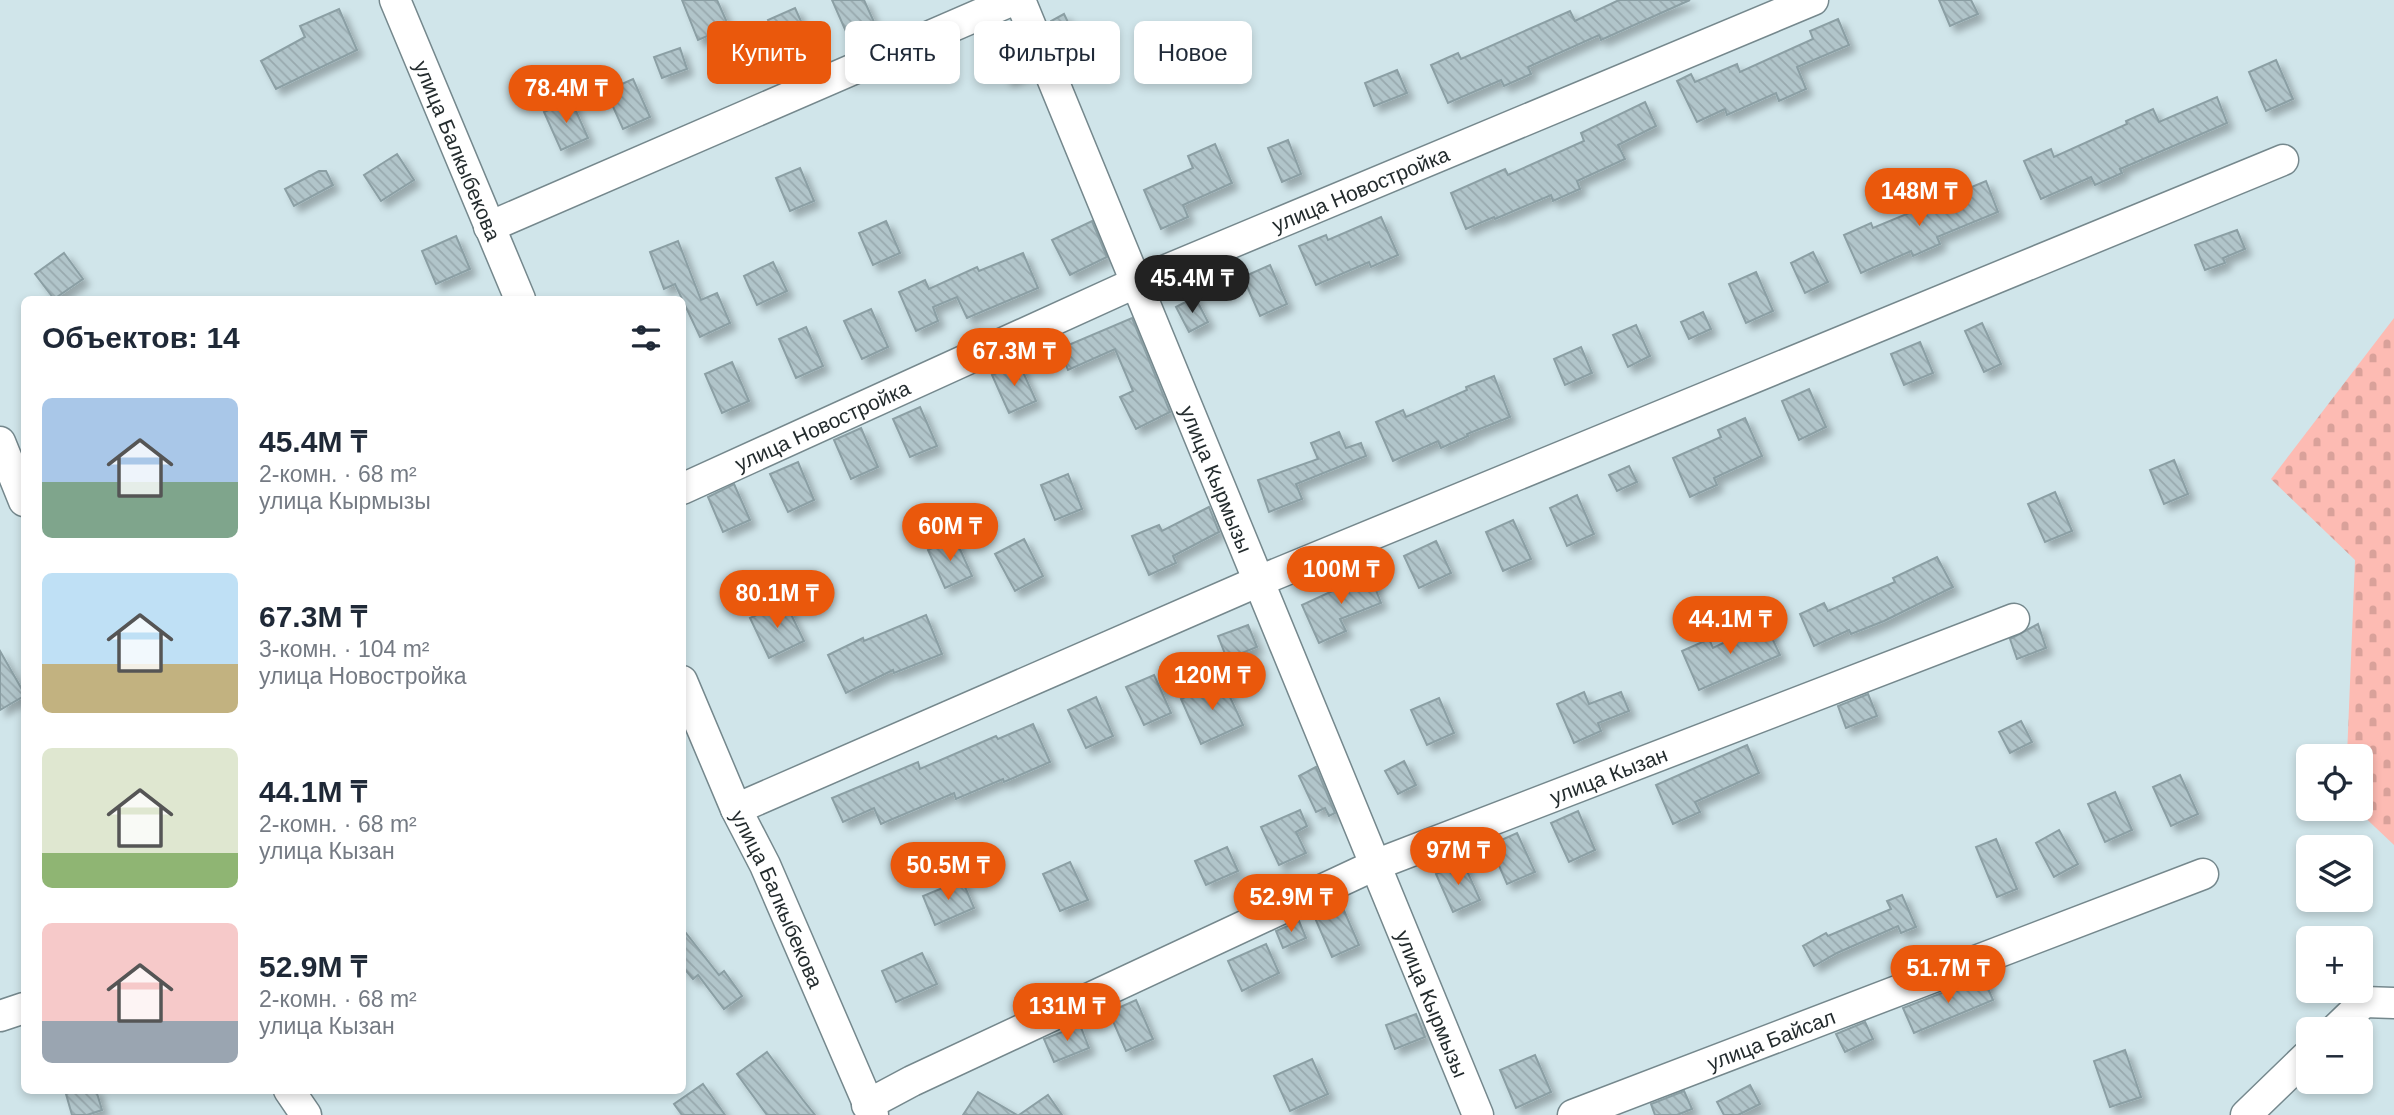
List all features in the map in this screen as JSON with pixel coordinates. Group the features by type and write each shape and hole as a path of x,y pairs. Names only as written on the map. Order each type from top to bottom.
{"street":[{"name":"улица Балкыбекова","path":"394,0 519,296"},
{"path":"489,227 1013,0"},
{"name":"улица Кырмызы","path":"1020,0 1478,1115"},
{"name":"улица Новостройка","path":"686,487 1135,283 1812,0"},
{"path":"736,809 1259,581 2283,160"},
{"path":"0,442 21,494"},
{"name":"улица Кызан","path":"870,1110 912,1081 1375,865 2014,619"},
{"name":"улица Балкыбекова","path":"686,690 736,809 765,865 870,1110"},
{"name":"улица Байсал","path":"1573,1115 2203,874"},
{"path":"2348,1017 2364,1002 2394,1003"},
{"path":"0,1016 21,1009"},
{"path":"2246,1115 2296,1067"},
{"path":"292,1094 306,1115"}],"green space":[{"path":"2394,318 2394,845 2369,821 2373,821 2373,744 2347,744 2355,560 2271,479"}],"building":[{"path":"682,0 717,0 726,21 707,21 707,36 698,40"},
{"path":"832,0 864,0 874,21 845,21 845,29"},
{"path":"1619,0 1690,0 1601,40 1599,35 1528,67 1531,74 1504,86 1501,80 1448,103 1431,65 1458,53 1461,59 1570,11 1575,21"},
{"path":"1939,0 1971,0 1978,14 1950,26"},
{"path":"795,8 801,21 768,21"},
{"path":"339,9 357,50 276,89 261,61 305,37 300,26"},
{"path":"1064,14 1067,21 1051,21"},
{"path":"1838,19 1849,45 1797,67 1806,89 1779,101 1776,93 1727,115 1725,109 1697,122 1677,81 1691,74 1695,82 1737,64 1740,72 1813,39 1810,31"},
{"path":"680,48 687,69 662,78 654,57"},
{"path":"2276,60 2293,99 2266,111 2249,72"},
{"path":"1397,70 1407,93 1374,106 1365,83"},
{"path":"633,79 650,117 623,129 606,91"},
{"path":"2217,97 2227,123 2120,169 2122,173 2095,185 2091,177 2041,199 2024,161 2051,149 2054,157 2127,124 2126,121 2153,109 2159,122"},
{"path":"571,100 588,138 561,150 544,112"},
{"path":"1645,102 1656,126 1618,145 1625,159 1577,181 1580,189 1553,201 1551,195 1466,229 1451,193 1505,169 1508,175 1584,141 1581,133"},
{"path":"1288,140 1301,174 1282,182 1268,148"},
{"path":"1215,144 1232,183 1183,205 1188,217 1161,229 1144,190 1193,168 1188,156"},
{"path":"397,154 414,180 381,201 364,175"},
{"path":"800,168 814,201 790,211 776,178"},
{"path":"319,171 326,171 333,185 294,206 285,189"},
{"path":"1986,181 1998,212 1937,237 1940,244 1913,256 1911,251 1861,273 1844,235 1871,223 1873,228"},
{"path":"1381,217 1398,255 1371,267 1369,262 1316,285 1299,246 1326,235 1328,240"},
{"path":"886,221 900,253 873,265 859,233"},
{"path":"1092,221 1107,257 1070,275 1052,240"},
{"path":"2237,230 2245,249 2223,258 2225,263 2205,270 2195,245"},
{"path":"456,236 470,269 436,284 422,251"},
{"path":"678,241 701,300 717,293 730,323 700,337 686,307 686,296 681,296 675,284 664,289 650,252"},
{"path":"1813,252 1828,282 1805,293 1791,263"},
{"path":"64,253 83,279 58,296 52,296 35,274"},
{"path":"1023,253 1038,288 967,318 957,297 933,307 938,321 916,331 899,292 925,280 929,289 977,267 979,271"},
{"path":"773,262 787,291 757,305 744,276"},
{"path":"1270,265 1287,304 1260,316 1243,277"},
{"path":"1756,272 1773,311 1746,323 1729,284"},
{"path":"1195,297 1208,322 1189,332 1176,307"},
{"path":"871,309 888,347 862,359 844,321"},
{"path":"1703,312 1711,329 1689,339 1681,322"},
{"path":"1132,318 1170,412 1136,429 1120,397 1133,391 1115,349 1068,370 1059,349"},
{"path":"1982,323 2001,364 1984,372 1965,331"},
{"path":"1636,325 1650,356 1628,367 1613,335"},
{"path":"806,327 823,366 796,378 779,339"},
{"path":"1920,342 1933,373 1904,385 1891,354"},
{"path":"1581,347 1592,373 1565,385 1554,359"},
{"path":"732,362 749,401 722,413 705,374"},
{"path":"1019,363 1036,401 1009,413 992,375"},
{"path":"1494,376 1510,417 1467,434 1468,436 1441,448 1438,441 1393,461 1376,422 1403,410 1406,417"},
{"path":"1809,389 1826,427 1799,440 1782,401"},
{"path":"920,407 937,446 910,457 893,419"},
{"path":"1745,418 1762,456 1714,478 1717,485 1690,497 1673,458 1721,437 1718,430"},
{"path":"861,428 878,467 851,479 834,440"},
{"path":"1339,432 1346,448 1361,443 1366,456 1296,484 1302,499 1269,512 1258,480 1318,459 1311,443"},
{"path":"2174,460 2188,494 2164,504 2150,470"},
{"path":"798,462 814,500 788,512 770,474"},
{"path":"1629,466 1637,482 1617,491 1609,475"},
{"path":"1068,474 1082,509 1055,520 1041,485"},
{"path":"734,484 750,520 723,532 708,497"},
{"path":"2055,492 2072,531 2045,542 2028,504"},
{"path":"1577,495 1594,534 1567,546 1550,508"},
{"path":"1209,507 1219,532 1173,556 1176,563 1149,575 1132,536 1159,525 1162,531"},
{"path":"1513,520 1531,559 1503,571 1486,532"},
{"path":"955,538 972,576 945,588 928,550"},
{"path":"1024,539 1043,576 1015,591 995,554"},
{"path":"1436,541 1451,573 1419,588 1404,556"},
{"path":"1937,557 1953,587 1884,621 1851,634 1849,630 1814,646 1800,614 1824,603 1828,611 1895,582 1893,578"},
{"path":"1368,570 1381,603 1340,619 1346,631 1319,643 1302,605 1350,583 1348,577"},
{"path":"785,602 804,641 769,658 750,618"},
{"path":"926,615 942,654 894,673 893,670 846,693 828,655 863,638 864,641"},
{"path":"1765,623 1780,655 1699,690 1682,651 1709,639 1713,648"},
{"path":"2038,624 2046,648 2017,659 2010,639"},
{"path":"1248,625 1257,647 1227,659 1218,636"},
{"path":"0,651 21,688 21,698 0,710"},
{"path":"1154,675 1171,713 1144,725 1126,687"},
{"path":"1222,680 1243,725 1201,744 1181,699"},
{"path":"1584,692 1589,704 1621,692 1629,711 1598,723 1601,731 1574,743 1557,704"},
{"path":"1868,694 1877,716 1846,728 1838,706"},
{"path":"1096,697 1113,736 1086,748 1068,710"},
{"path":"1439,698 1454,733 1427,745 1411,710"},
{"path":"2021,721 2032,742 2010,753 1999,732"},
{"path":"1033,724 1050,762 1004,782 1003,779 956,799 954,793 881,824 874,808 843,822 832,798 918,762 920,769 996,736 998,739"},
{"path":"1747,745 1759,773 1695,802 1700,812 1673,824 1656,785"},
{"path":"1404,761 1416,785 1398,794 1385,771"},
{"path":"1316,767 1335,813 1329,816 1325,808 1316,812 1299,776"},
{"path":"2180,775 2198,814 2171,826 2153,787"},
{"path":"2115,792 2132,830 2105,842 2088,804"},
{"path":"1300,810 1307,826 1296,832 1306,853 1279,865 1261,827"},
{"path":"1578,811 1595,850 1569,862 1551,823"},
{"path":"2059,830 2078,864 2054,877 2036,843"},
{"path":"1517,833 1535,872 1507,884 1490,845"},
{"path":"1996,839 2017,889 1997,897 1976,847"},
{"path":"1227,847 1238,871 1206,885 1195,861"},
{"path":"1070,862 1088,900 1060,911 1043,874"},
{"path":"1463,862 1480,900 1453,912 1436,874"},
{"path":"962,880 974,908 935,925 923,896"},
{"path":"1902,895 1916,927 1901,933 1898,926 1814,966 1803,946 1826,933 1828,936 1891,909 1887,901"},
{"path":"1342,906 1359,945 1332,957 1315,918"},
{"path":"1299,921 1306,938 1283,948 1276,931"},
{"path":"686,933 719,975 724,971 742,996 724,1009 698,975 693,979 686,971"},
{"path":"1266,944 1279,973 1242,991 1228,961"},
{"path":"922,953 937,984 896,1002 882,971"},
{"path":"1983,977 1993,1000 1914,1033 1903,1008"},
{"path":"1136,1000 1153,1039 1126,1051 1109,1012"},
{"path":"1416,1014 1425,1037 1395,1049 1386,1025"},
{"path":"1865,1022 1873,1039 1845,1052 1836,1034"},
{"path":"1080,1025 1089,1048 1054,1062 1044,1039"},
{"path":"2125,1050 2141,1097 2110,1107 2094,1061"},
{"path":"767,1052 815,1115 767,1115 737,1074"},
{"path":"1535,1055 1551,1092 1516,1108 1500,1070"},
{"path":"1312,1059 1328,1094 1290,1111 1274,1076"},
{"path":"703,1084 725,1115 682,1115 674,1104"},
{"path":"1750,1085 1760,1104 1738,1115 1724,1115 1717,1102"},
{"path":"1684,1091 1692,1109 1677,1115 1655,1115 1651,1104"},
{"path":"978,1092 1017,1115 963,1115"},
{"path":"66,1094 97,1094 102,1110 87,1115 72,1115"},
{"path":"1048,1095 1062,1115 1019,1115"}]}
